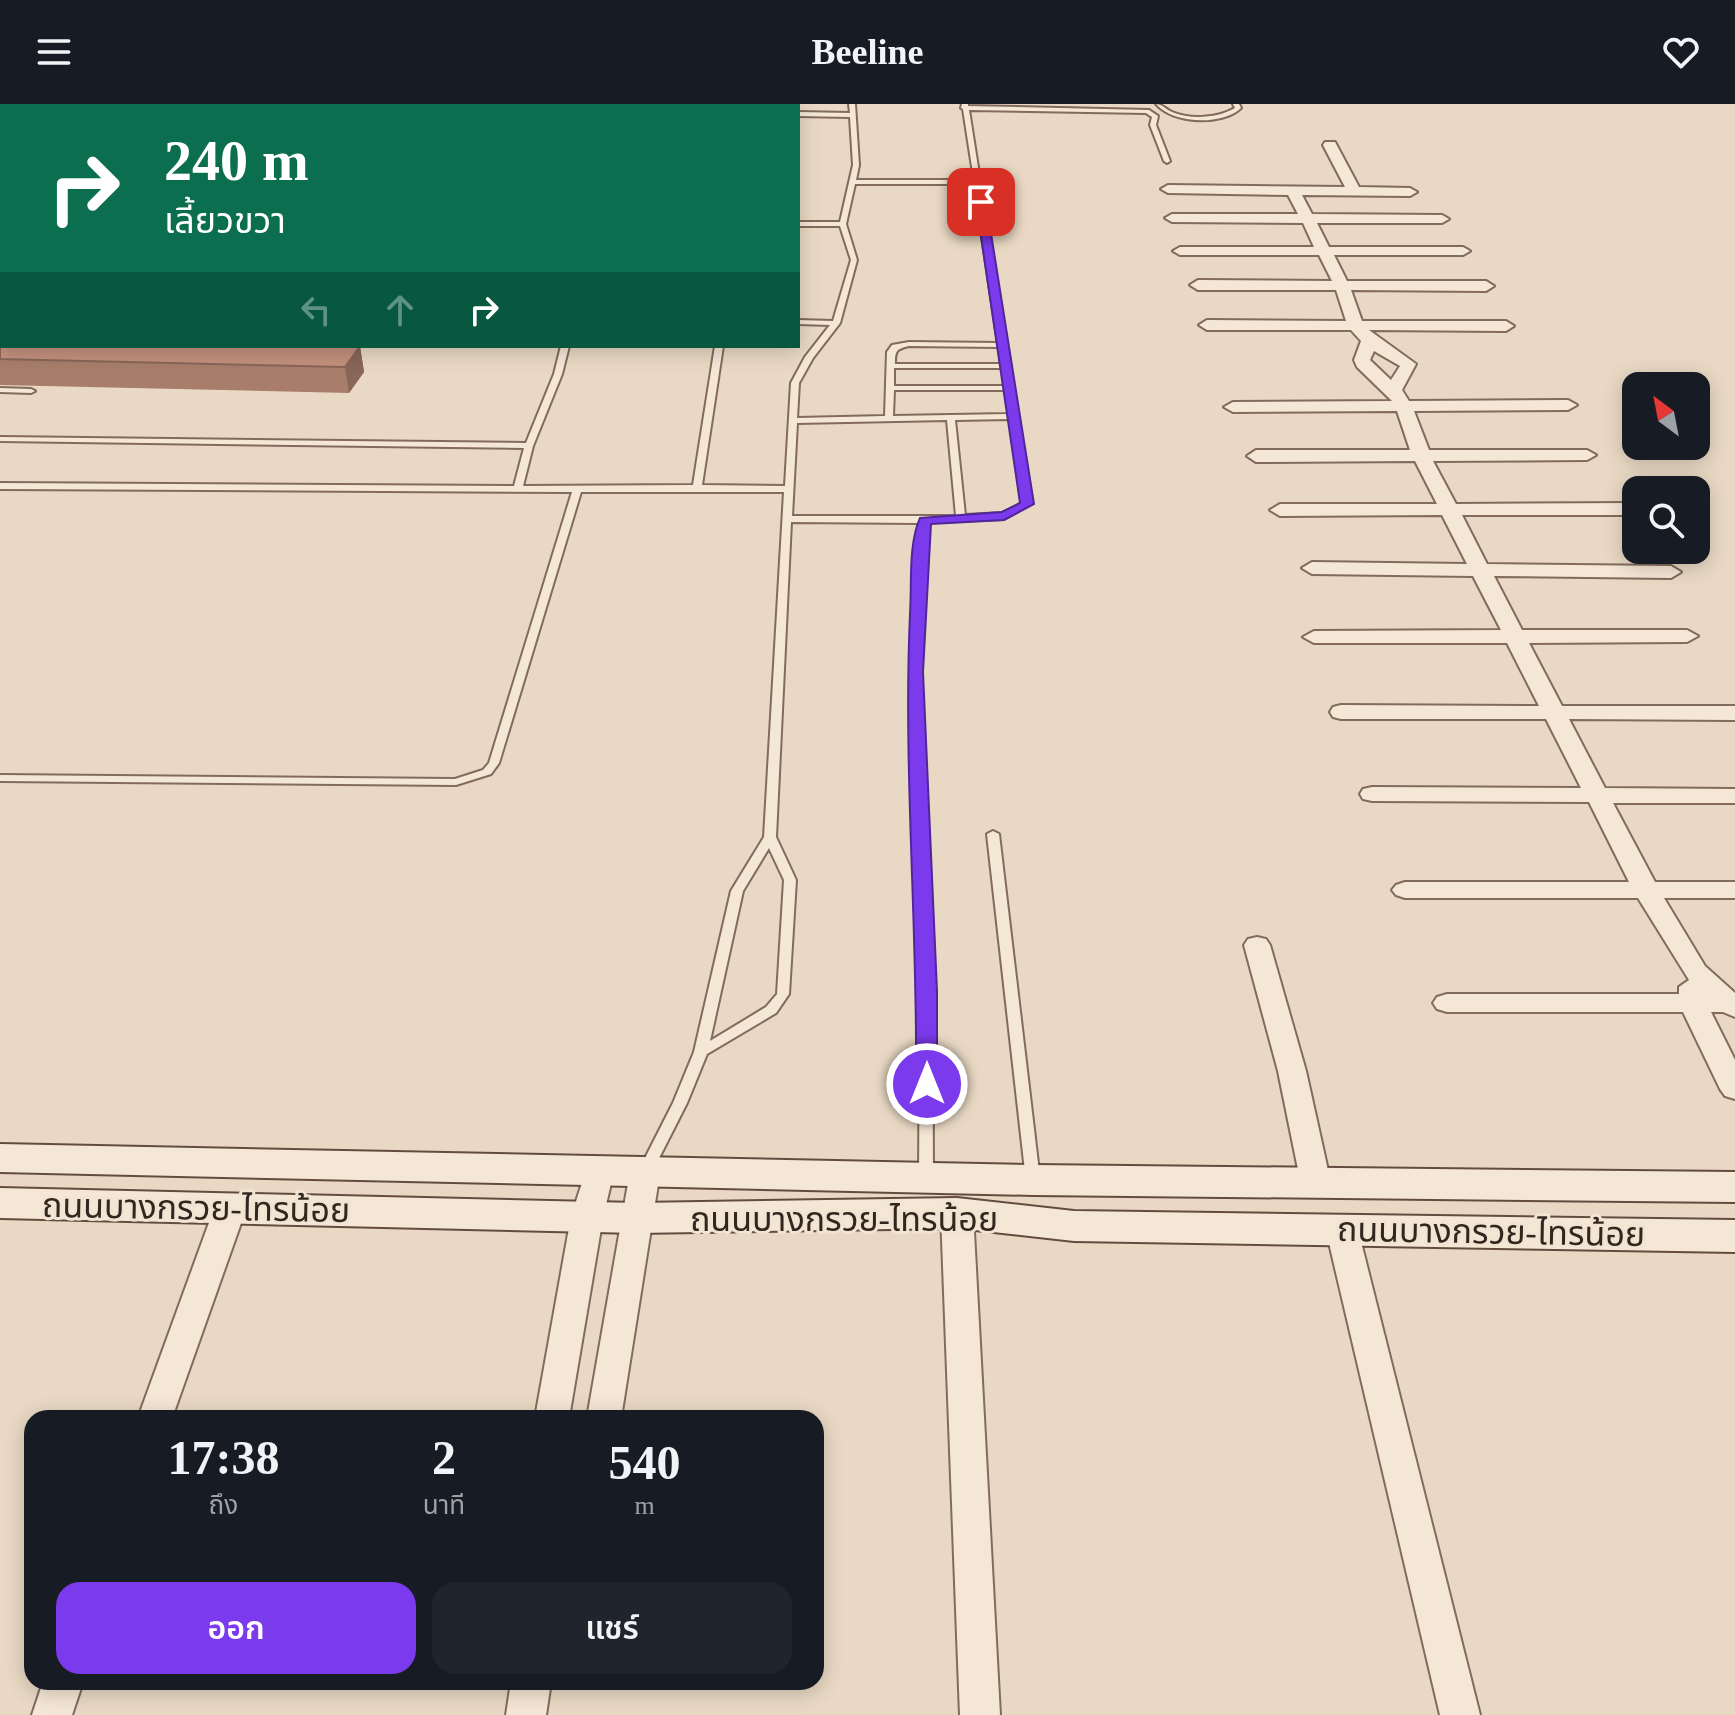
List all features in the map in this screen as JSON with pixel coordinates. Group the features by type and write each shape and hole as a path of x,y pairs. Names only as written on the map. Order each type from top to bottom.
{"main road":[{"name":"ถนนบางกรวย-ไทรน้อย","path":"0,1158 1033,1180 1735,1187"},
{"name":"ถนนบางกรวย-ไทรน้อย","path":"0,1203 637,1218 957,1213 1074,1226 1735,1236"}],"street":[{"path":"1330,145 1354,191"},
{"path":"1168,189 1410,192"},
{"path":"1293,190 1326,251 1356,326 1369,341 1408,364 1398,398"},
{"path":"1172,218 1442,219"},
{"path":"1180,251 1463,251"},
{"path":"1198,285 1486,286"},
{"path":"1207,325 1506,326"},
{"path":"1369,341 1362,360 1365,367 1398,398 1422,457 1646,890 1695,971 1734,1005"},
{"path":"1233,407 1398,398 1568,405"},
{"path":"1256,456 1587,455"},
{"path":"1280,510 1622,509"},
{"path":"1312,568 1671,572"},
{"path":"1314,637 1687,636"},
{"path":"1341,712 1735,713"},
{"path":"1372,794 1735,796"},
{"path":"1405,890 1735,890"},
{"path":"1257,945 1292,1071 1316,1184"},
{"path":"1695,971 1692,1002 1735,1089"},
{"path":"1447,1003 1692,1002 1734,1005"},
{"path":"553,1410 587,1217 599,1171"},
{"path":"605,1410 645,1172"},
{"path":"158,1410 230,1209"},
{"path":"957,1213 980,1715"},
{"path":"1342,1230 1460,1715"},
{"path":"52,1715 60,1690"},
{"path":"526,1715 530,1690"}],"lane":[{"path":"701,1052 771,1010 783,994 790,880 770,837 795,383 809,357 836,323 854,260 843,224 856,165 852,104"},
{"path":"1159,104 1170,113 1206,117 1229,114 1238,108 1236,104"},
{"path":"787,519 925,520 1004,516 1027,504 965,106 1147,111 1155,116 1153,125 1167,161"},
{"path":"800,114 852,115"},
{"path":"852,182 977,182"},
{"path":"952,202 981,202"},
{"path":"800,224 843,224"},
{"path":"800,322 836,323"},
{"path":"889,419 891,352 895,347 909,344 1002,345"},
{"path":"518,488 529,446 558,374 564,348"},
{"path":"697,488 719,348"},
{"path":"890,366 1006,366"},
{"path":"890,388 1009,388"},
{"path":"0,390 31,391"},
{"path":"793,421 1013,416"},
{"path":"951,417 961,518"},
{"path":"0,439 529,446"},
{"path":"0,486 789,489"},
{"path":"0,778 456,782 487,772 494,763 577,489"},
{"path":"925,520 915,672 927,991 926,1177"},
{"path":"993,834 1033,1180"},
{"path":"645,1172 680,1103 701,1052 737,891 770,837"}],"building":[{"path":"0,348 359,348 345,367 0,359"}],"route":[{"path":"927,1084 927,991 915,672 925,520 1004,516 1027,504 981,202"}]}
